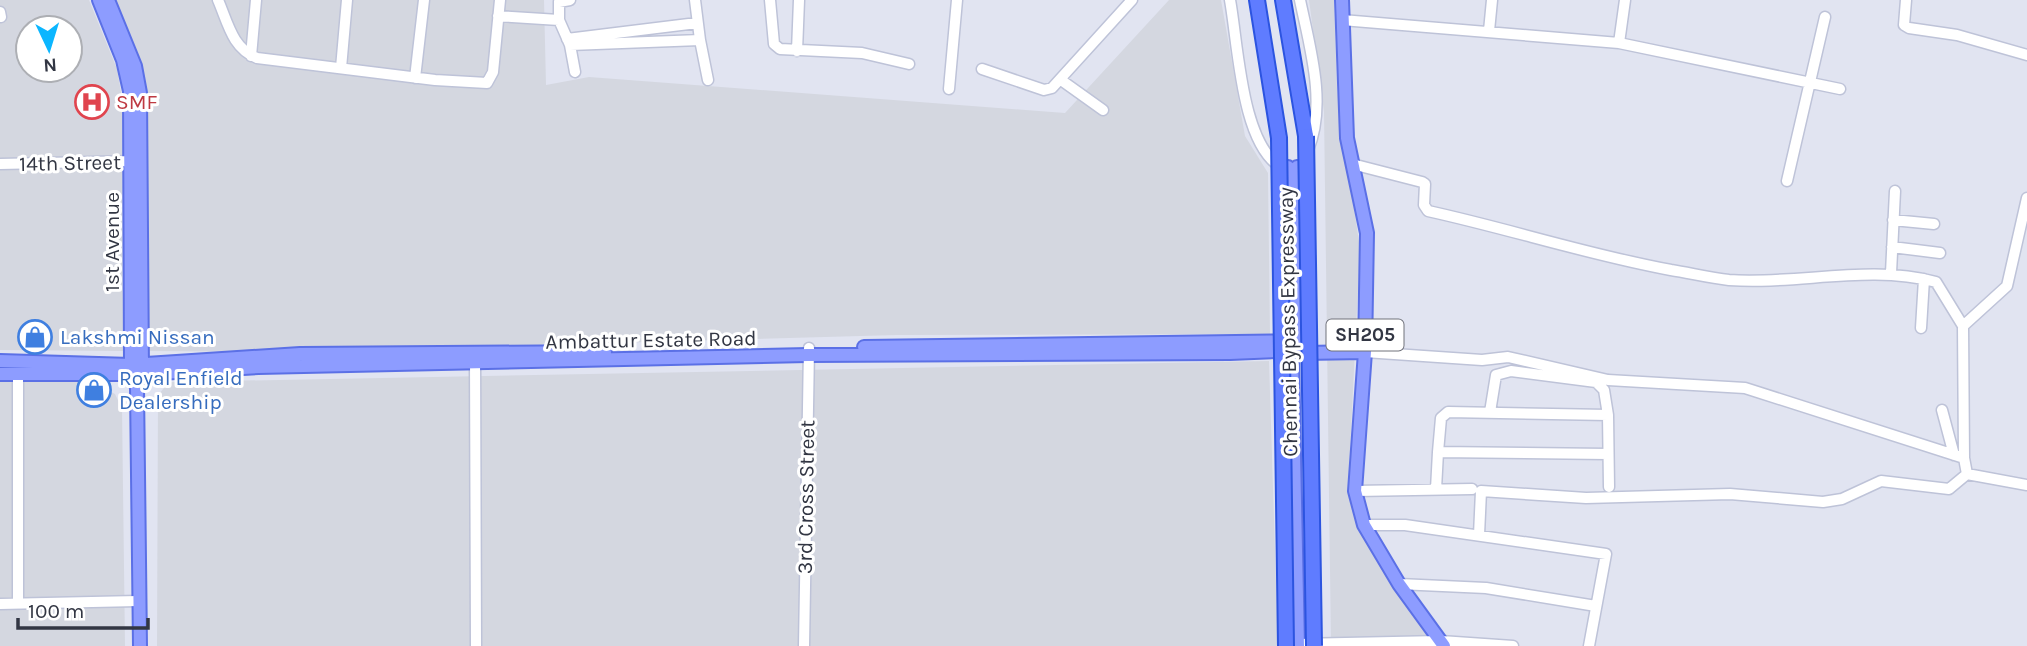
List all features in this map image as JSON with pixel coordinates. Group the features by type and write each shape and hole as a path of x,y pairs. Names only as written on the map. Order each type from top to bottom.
{"highway":[{"name":"Chennai Bypass Expressway","path":"1257,0 1279,138 1302,645"},
{"name":"Chennai Bypass Expressway","path":"1283,0 1306,136 1302,645"}],"main road":[{"name":"1st Avenue","path":"99,0 128,77 136,161"},
{"name":"1st Avenue","path":"108,0 138,79 138,601"},
{"name":"SH205","path":"1342,0 1346,138 1367,233 1365,352 1355,491 1364,525 1399,584 1442,644"},
{"path":"1292,167 1298,347 1302,645"},
{"name":"Ambattur Estate Road","path":"0,374 660,352 1298,347 1365,352"},
{"name":"Ambattur Estate Road","path":"0,361 137,369"},
{"path":"138,601 140,646"}],"street":[{"path":"219,0 234,40 243,52 251,56 415,78 487,83 493,72 500,0"},
{"path":"251,56 256,0"},
{"path":"341,68 347,0"},
{"path":"415,78 424,0"},
{"path":"570,0 559,2 559,20 569,42 575,72"},
{"path":"695,0 708,80"},
{"path":"770,0 774,44 780,49 862,53 909,64"},
{"path":"797,51 800,0"},
{"path":"949,89 957,0"},
{"path":"982,69 1044,90 1061,80 1132,0"},
{"path":"1230,0 1251,126 1262,148 1279,167 1292,167 1303,160 1318,126 1313,58 1300,0"},
{"path":"1489,31 1492,0"},
{"path":"1619,43 1625,0"},
{"path":"1906,0 1904,25 1909,28 1957,35 2027,55"},
{"path":"498,16 559,20"},
{"path":"1787,181 1825,17"},
{"path":"1342,20 1619,43 1840,89"},
{"path":"569,42 698,23"},
{"path":"569,42 700,40"},
{"path":"1061,80 1103,110"},
{"name":"14th Street","path":"0,164 136,161"},
{"path":"1352,164 1422,181 1425,184 1424,205 1428,211 1655,267 1728,280 1800,281 1891,273 1936,282 1963,326 1959,456"},
{"path":"1891,273 1895,191"},
{"path":"1963,326 2007,286 2027,198"},
{"path":"1893,220 1934,224"},
{"path":"1892,247 1940,253"},
{"path":"1921,328 1924,279"},
{"name":"3rd Cross Street","path":"804,646 808,352"},
{"path":"1365,352 1482,360 1508,357 1608,380 1745,388 1959,456"},
{"path":"475,358 477,646"},
{"path":"1490,412 1496,375 1511,372 1596,382 1604,390 1608,415 1609,487"},
{"path":"18,603 19,374"},
{"path":"1942,410 1968,474"},
{"path":"1436,489 1443,413 1608,415"},
{"path":"1438,452 1608,454"},
{"path":"1479,535 1481,491 1586,498 1730,494 1824,502 1842,499 1881,481 1948,489 1968,474 2027,485"},
{"path":"1355,491 1472,489"},
{"path":"1364,525 1405,525 1606,554 1590,646"},
{"path":"1399,584 1486,588 1596,606"},
{"path":"0,604 138,601"},
{"path":"1302,645 1513,646"}],"shaded area":[{"path":"0,0 89,0 117,69 123,104 123,351 0,350"},
{"path":"116,0 544,0 546,85 589,77 1065,113 1169,0 1221,0 1245,136 1268,173 1270,334 897,335 293,352 149,351 144,89 138,53"},
{"path":"1309,0 1334,0 1337,89 1360,249 1349,471 1354,519 1434,646 1331,646 1324,112"},
{"path":"1269,361 1278,646 157,646 158,395 169,382"},
{"path":"91,381 115,394 122,408 125,646 0,646 0,382"}],"place":[{"name":"SMF","path":"92,102"},
{"name":"Lakshmi Nissan","path":"35,337"},
{"name":"Royal Enfield Dealership","path":"94,390"}]}
